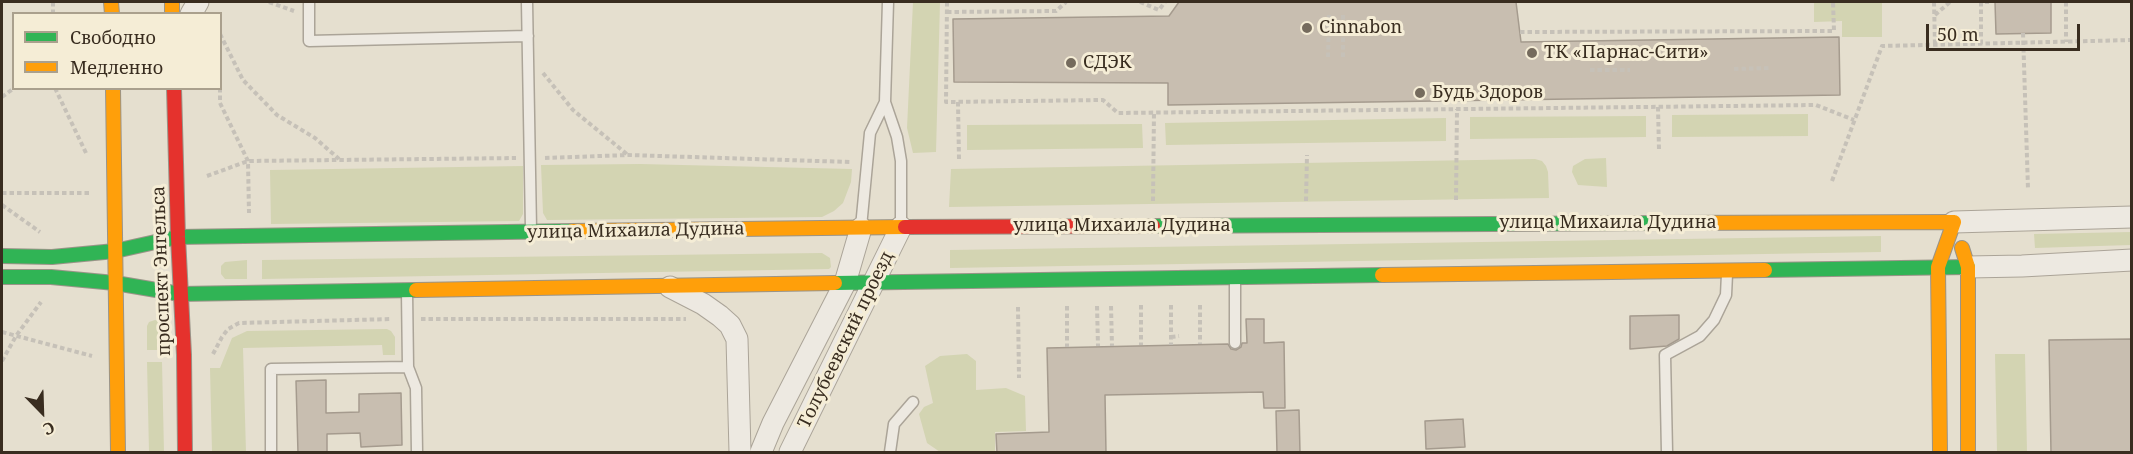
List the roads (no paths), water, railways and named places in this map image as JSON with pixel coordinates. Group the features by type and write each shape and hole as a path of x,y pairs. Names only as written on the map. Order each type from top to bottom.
{"street":[{"path":"113,90 118,453"},
{"name":"проспект Энгельса","path":"174,90 184,355 185,453"},
{"name":"улица Михаила Дудина","path":"2,256 52,257 115,251 178,237 901,227 1954,222 2132,217"},
{"path":"1954,222 1968,267 1971,448"},
{"path":"1940,453 1938,267 1954,222"},
{"name":"Толубеевский проезд","path":"790,453 876,282 901,227"},
{"name":"Толубеевский проезд","path":"761,453 773,423 845,283 861,228"},
{"path":"2,278 51,277 115,283 180,294 1968,267 2132,260"},
{"path":"667,286 703,304 720,316 730,325 737,339 740,453"}],"lane":[{"path":"309,2 309,41 528,36"},
{"path":"527,2 531,232"},
{"path":"888,2 885,102 897,137 901,161 901,227"},
{"path":"861,228 870,133 885,102"},
{"path":"1667,453 1665,355 1700,336 1714,320 1726,296 1727,270"},
{"path":"1235,278 1235,344"},
{"path":"407,290 408,367 416,388 417,453"},
{"path":"272,453 271,369 408,367"},
{"path":"890,453 894,424 913,402"}],"place":[{"name":"Cinnabon","path":"1307,28"},
{"name":"ТК «Парнас-Сити»","path":"1532,53"},
{"name":"СДЭК","path":"1071,63"},
{"name":"Будь Здоров","path":"1420,93"}]}
